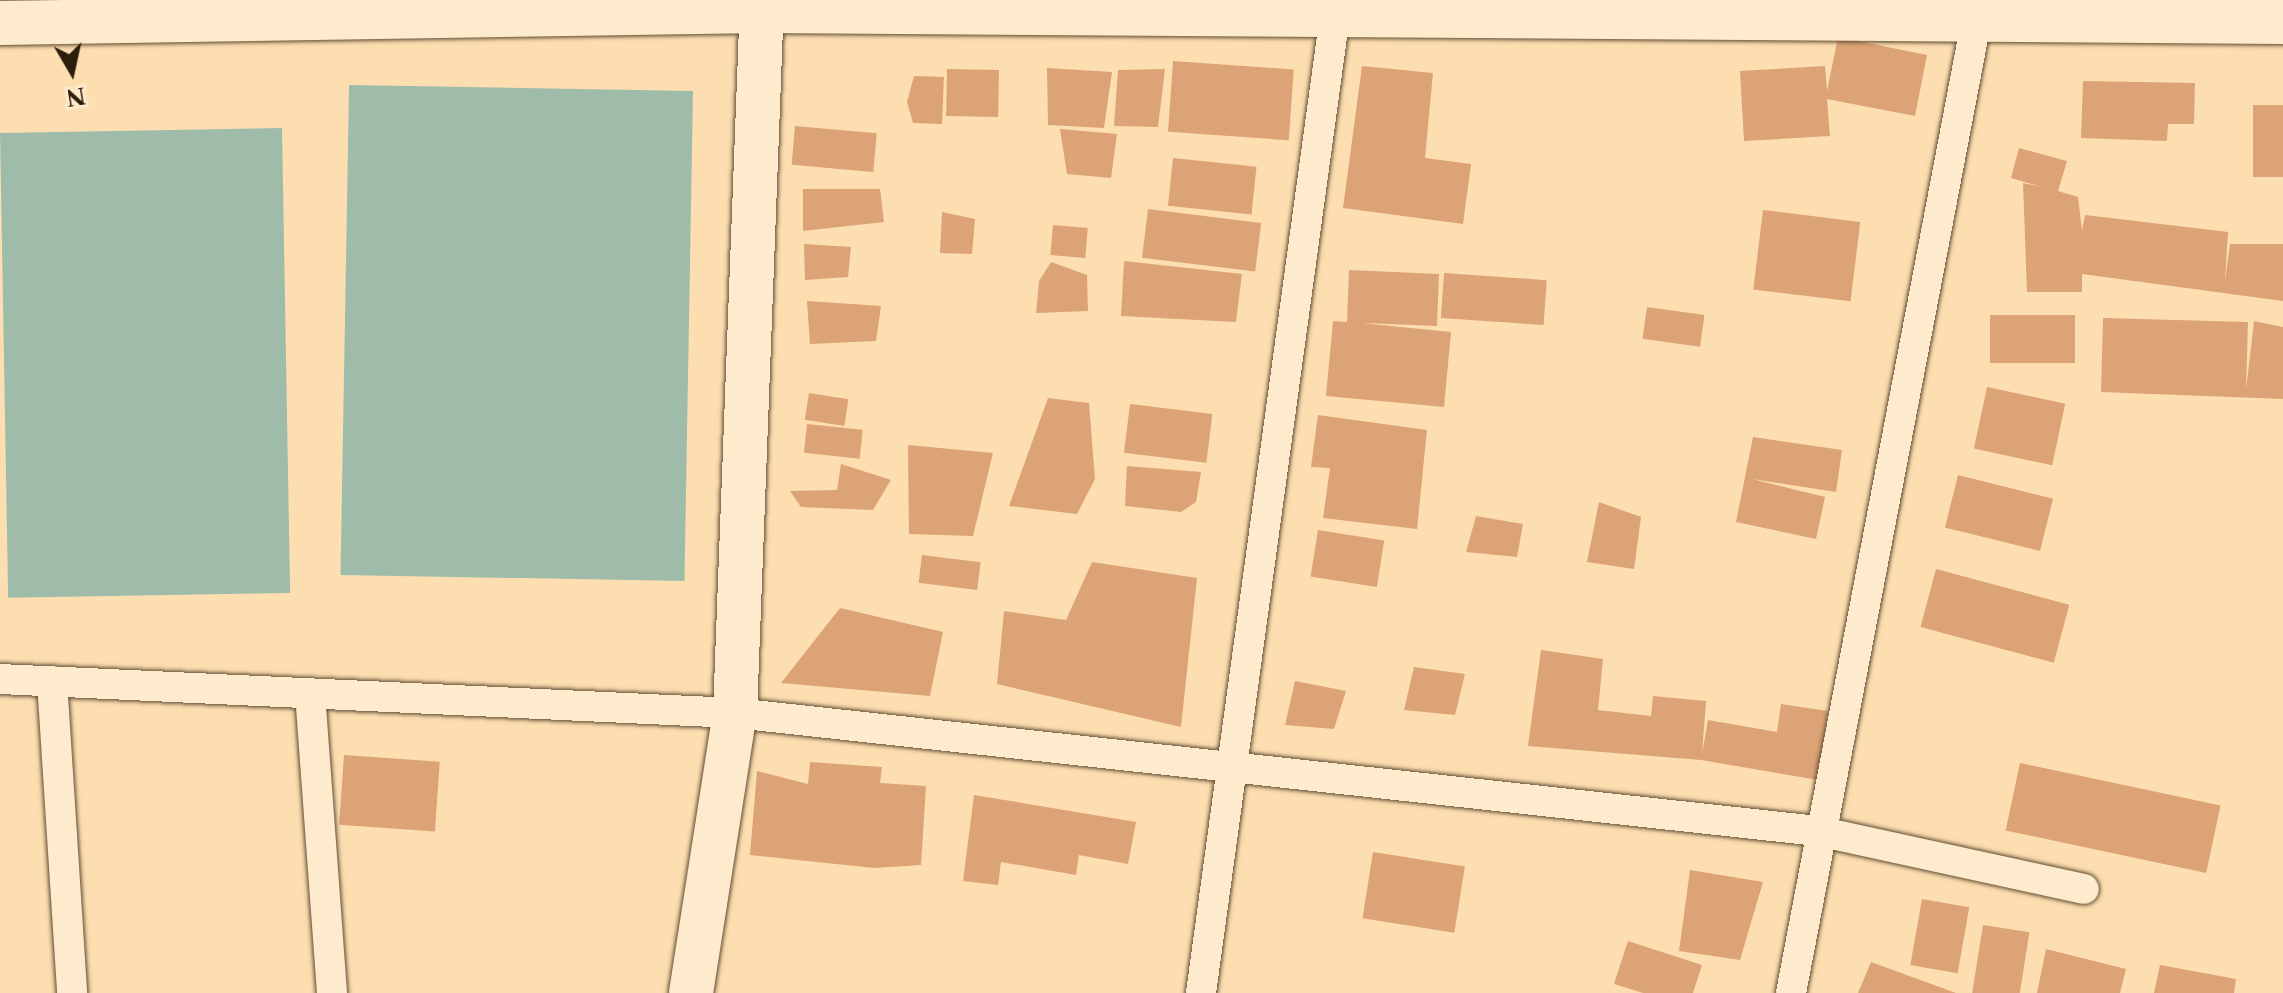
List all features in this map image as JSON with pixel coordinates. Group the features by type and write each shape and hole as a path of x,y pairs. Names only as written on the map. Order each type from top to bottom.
{"street":[{"path":"691,993 735,713 762,6"},
{"path":"0,23 762,6 1981,9 2283,22"},
{"path":"1201,993 1338,7"},
{"path":"1791,993 1818,831 1981,9"},
{"path":"0,679 735,713 1818,831 2084,889"},
{"path":"52,681 72,993"},
{"path":"310,693 332,993"}],"shaded area":[{"path":"349,85 693,91 684,581 341,575"},
{"path":"282,128 290,593 8,598 0,133"}],"building":[{"path":"1838,37 1927,55 1915,116 1827,99 1830,136 1744,141 1740,71 1825,66 1827,91"},
{"path":"1173,61 1294,69 1289,140 1168,132"},
{"path":"1362,66 1433,73 1425,158 1471,164 1463,224 1343,208"},
{"path":"1047,68 1112,72 1104,128 1048,125"},
{"path":"947,69 999,70 998,117 946,116"},
{"path":"1165,69 1158,127 1114,126 1118,70"},
{"path":"914,76 944,77 942,124 913,123 907,102"},
{"path":"2083,81 2195,83 2194,124 2168,124 2167,141 2081,138"},
{"path":"2253,105 2283,105 2283,177 2253,177"},
{"path":"795,126 877,133 873,172 792,165"},
{"path":"1060,129 1117,134 1111,178 1067,174"},
{"path":"2019,148 2067,161 2058,191 2078,197 2082,231 2085,215 2228,232 2225,281 2230,244 2283,244 2283,301 2082,274 2082,292 2027,292 2023,183 2042,187 2011,178"},
{"path":"1173,158 1257,167 1252,215 1168,206"},
{"path":"803,189 880,189 884,222 803,231"},
{"path":"1148,209 1261,223 1255,272 1142,258"},
{"path":"1763,210 1860,222 1851,301 1753,289"},
{"path":"942,212 975,219 972,254 940,253"},
{"path":"1053,225 1088,228 1085,258 1050,255"},
{"path":"804,244 851,247 848,277 805,280"},
{"path":"1124,261 1242,274 1236,322 1121,316"},
{"path":"1051,262 1087,275 1088,311 1036,313 1039,281"},
{"path":"1349,270 1439,274 1437,326 1361,323 1451,332 1444,407 1326,396 1333,321 1347,322"},
{"path":"1444,273 1547,280 1544,325 1441,318"},
{"path":"807,301 881,306 876,341 810,344"},
{"path":"1647,307 1704,315 1700,347 1643,339"},
{"path":"1990,315 2075,315 2075,363 1990,363"},
{"path":"2103,318 2248,322 2246,390 2254,321 2283,327 2283,399 2101,392"},
{"path":"1987,387 2065,404 2052,465 1974,449"},
{"path":"809,393 849,399 844,426 805,420"},
{"path":"1048,398 1089,403 1095,479 1077,514 1009,506"},
{"path":"1130,404 1212,414 1206,463 1124,453"},
{"path":"1318,415 1427,430 1417,529 1323,518 1330,468 1311,467"},
{"path":"807,424 863,430 860,459 804,453"},
{"path":"1753,437 1842,450 1836,492 1752,479 1825,497 1816,539 1736,522"},
{"path":"908,445 993,453 973,536 909,534"},
{"path":"841,464 891,480 873,510 801,507 790,491 837,490"},
{"path":"1127,466 1201,472 1196,502 1181,512 1125,506"},
{"path":"1958,475 2053,499 2040,551 1945,527"},
{"path":"1599,502 1641,517 1634,569 1587,562"},
{"path":"1476,516 1523,524 1517,557 1466,552"},
{"path":"1318,530 1384,540 1377,587 1311,576"},
{"path":"922,555 981,562 977,590 919,583"},
{"path":"1092,562 1197,578 1181,727 997,684 1004,611 1066,620"},
{"path":"1936,569 2069,605 2054,663 1920,627"},
{"path":"840,608 943,632 930,696 781,683"},
{"path":"1541,650 1603,659 1598,710 1651,716 1653,696 1706,701 1702,754 1708,720 1777,732 1781,704 1828,711 1818,780 1701,760 1528,746"},
{"path":"1414,667 1465,674 1455,715 1404,710"},
{"path":"1295,681 1346,691 1334,729 1285,725"},
{"path":"344,755 440,762 435,832 339,825"},
{"path":"810,762 882,767 880,783 926,786 921,865 874,868 750,855 757,771 808,784"},
{"path":"2020,763 2221,806 2206,873 2006,830"},
{"path":"974,795 1136,822 1128,864 1079,855 1076,875 1001,862 998,885 963,881"},
{"path":"1373,852 1465,867 1454,933 1363,918"},
{"path":"1690,870 1763,882 1740,960 1679,951"},
{"path":"1922,899 1969,907 1958,973 1910,965"},
{"path":"1983,925 2029,932 2020,993 1972,993"},
{"path":"1628,941 1702,965 1693,993 1643,993 1614,984"},
{"path":"2046,949 2126,969 2120,993 2037,993"},
{"path":"1871,962 1956,993 1858,993"},
{"path":"2160,965 2236,979 2234,993 2154,993"}]}
